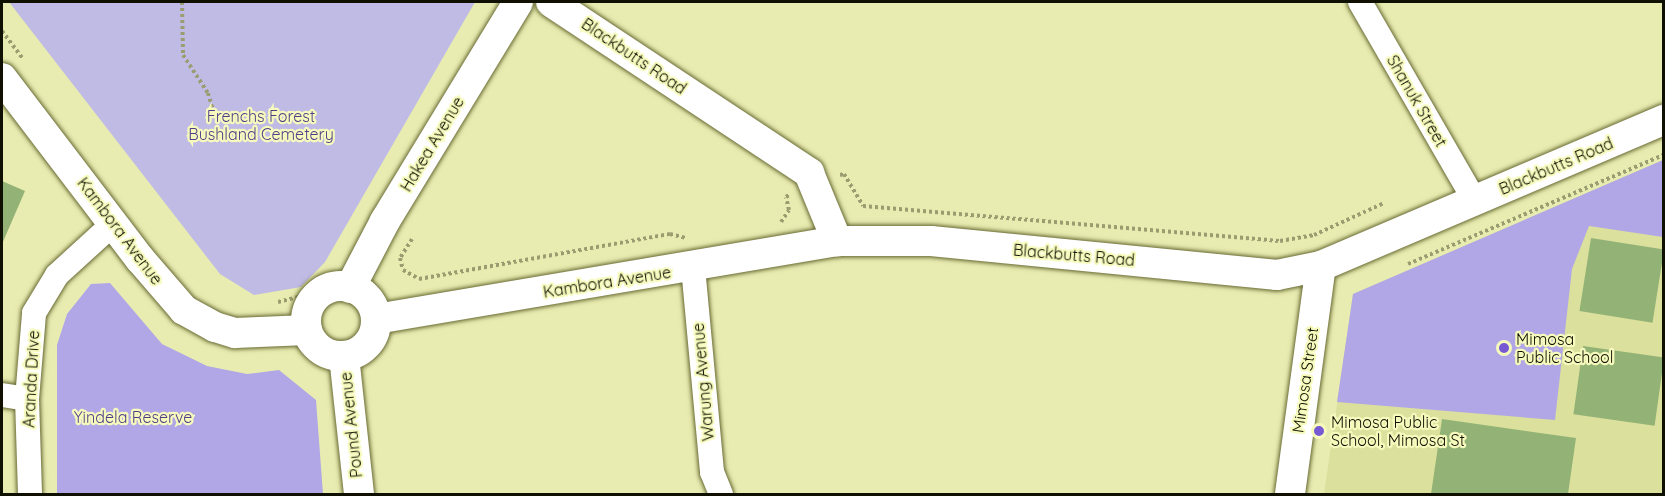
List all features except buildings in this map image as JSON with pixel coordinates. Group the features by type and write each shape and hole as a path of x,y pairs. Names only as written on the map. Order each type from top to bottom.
{"street":[{"name":"Hakea Avenue","path":"339,281 385,221 518,2"},
{"name":"Blackbutts Road","path":"551,2 809,172 837,241 931,241 1276,274 1321,266 1664,120"},
{"name":"Shanuk Street","path":"1360,2 1475,201"},
{"name":"Kambora Avenue","path":"12,69 114,223 168,294 200,320 235,333 307,330"},
{"name":"Aranda Drive","path":"30,495 27,399 34,313 57,274 114,223"},
{"name":"Kambora Avenue","path":"376,319 837,241"},
{"name":"Mimosa Street","path":"1290,495 1321,266"},
{"name":"Warung Avenue","path":"693,267 712,472 721,495"},
{"path":"339,281 368,300 376,319 375,330 363,348 344,356 320,350 307,330 306,320 313,300 339,281"},
{"name":"Pound Avenue","path":"344,356 359,495"},
{"path":"2,395 27,399"}],"path":[{"path":"182,2 183,55 208,93 215,118"},
{"path":"2,31 12,69"},
{"path":"1408,264 1664,156"},
{"path":"836,176 844,174 863,206 1280,242 1314,235 1384,203"},
{"path":"769,225 781,223 789,210 786,197 794,193"},
{"path":"412,238 400,258 403,270 419,279 670,234 688,238"},
{"path":"273,303 298,297 339,281"}],"shaded area":[{"name":"Mimosa Public School","path":"1663,160 1663,494 1324,494 1353,294"}],"green space":[{"name":"Frenchs Forest Bushland Cemetery","path":"9,2 475,2 325,262 301,287 254,295 220,274"},
{"path":"1663,160 1663,237 1589,226 1572,269 1555,420 1337,402 1353,294"},
{"name":"Yindela Reserve","path":"110,283 162,344 207,366 247,374 279,370 316,400 323,494 57,494 57,345 67,314 91,284"}],"place":[{"name":"Mimosa Public School","path":"1504,348"},
{"name":"Mimosa Public School, Mimosa St","path":"1319,431"}]}
